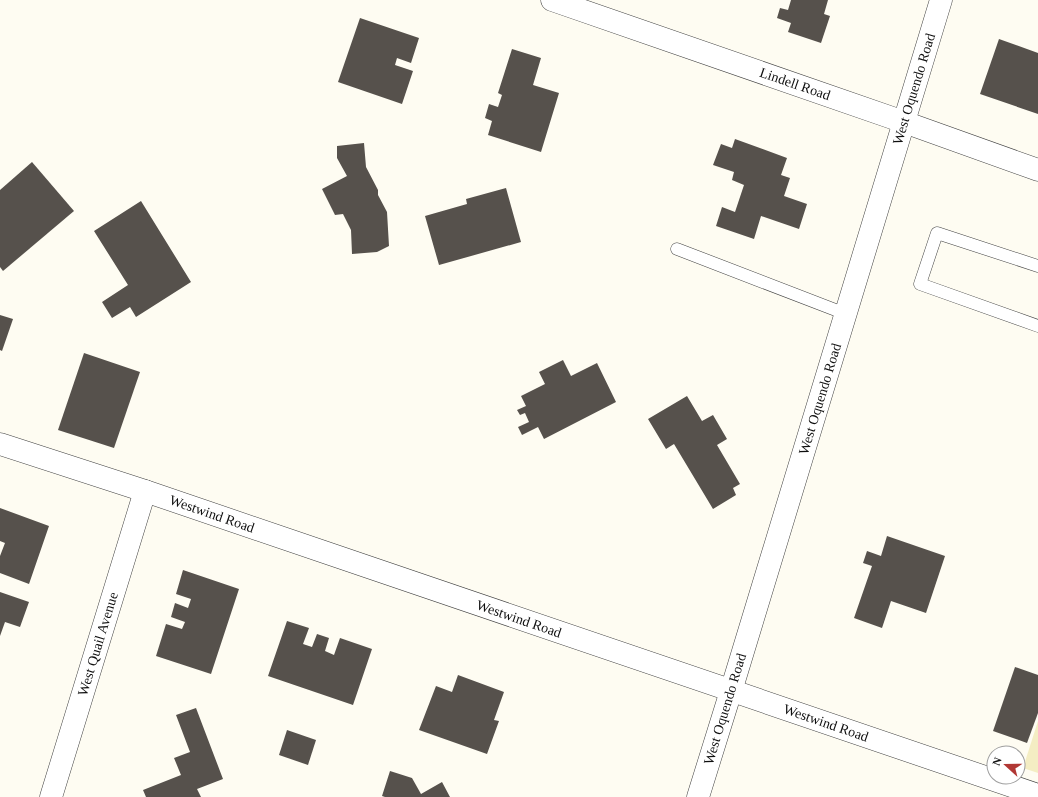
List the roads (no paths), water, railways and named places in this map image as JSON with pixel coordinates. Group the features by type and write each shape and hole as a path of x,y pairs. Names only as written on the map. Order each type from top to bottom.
{"street":[{"name":"Lindell Road","path":"552,0 1038,170"},
{"name":"West Oquendo Road","path":"698,797 941,0"},
{"name":"Westwind Road","path":"0,444 144,491 1038,795"},
{"name":"West Quail Avenue","path":"51,797 144,491"}],"lane":[{"path":"1038,266 937,232 920,284 1038,326"},
{"path":"677,249 846,314"}]}
